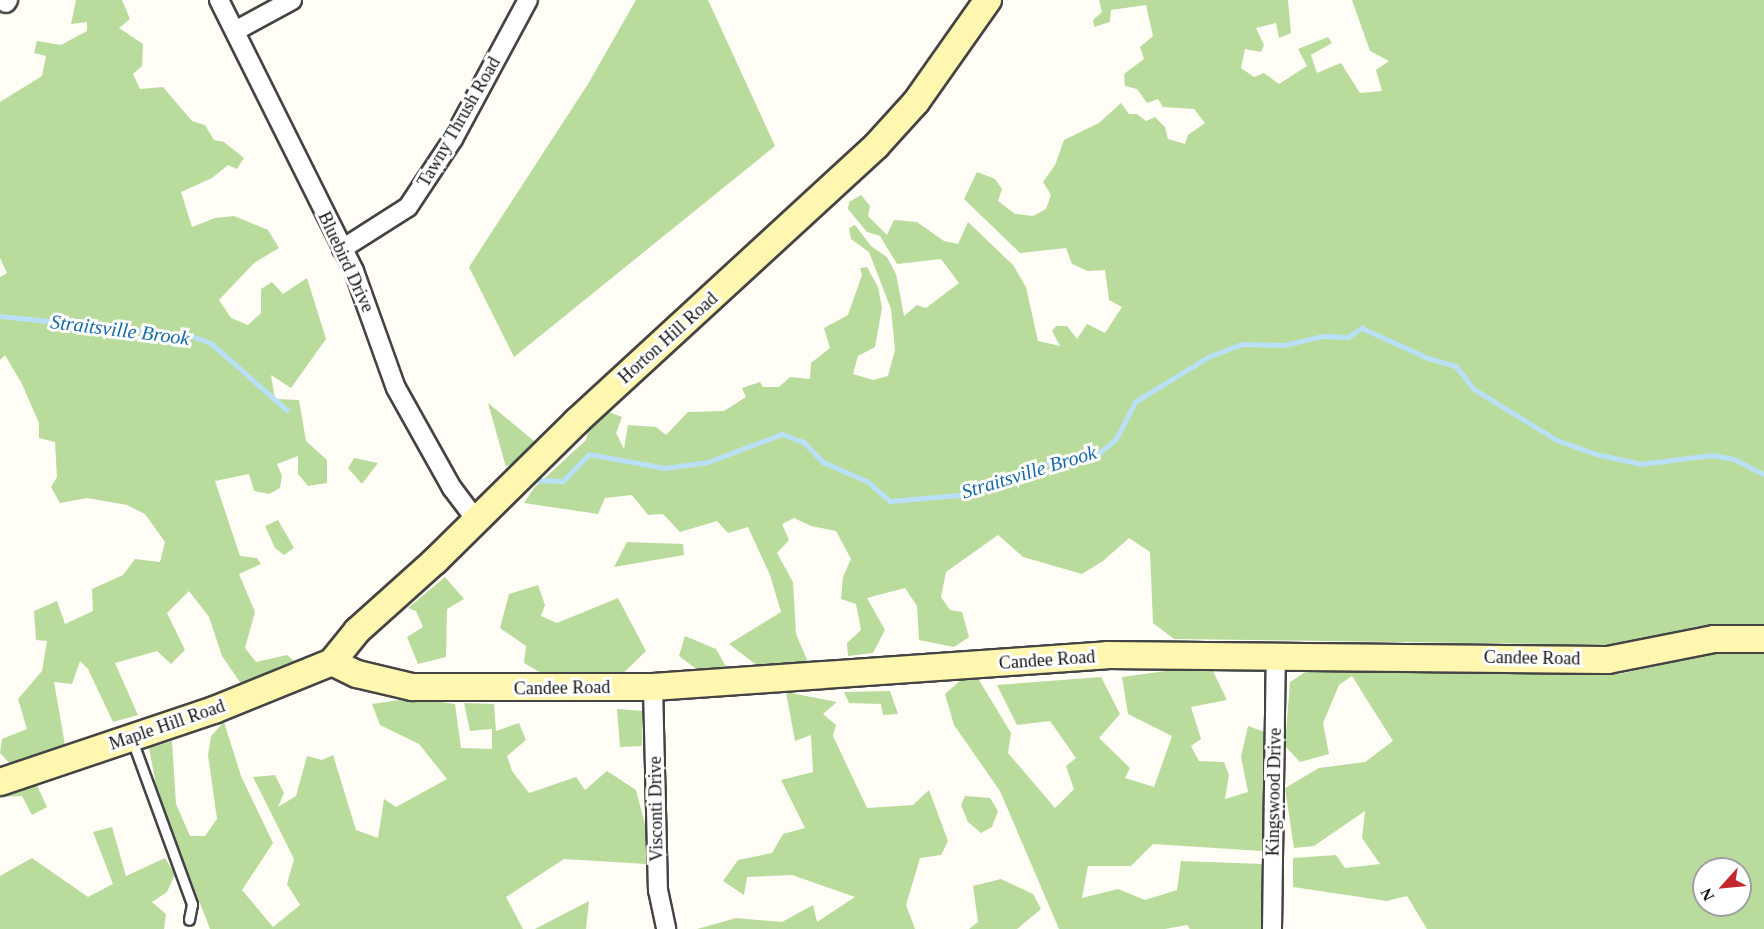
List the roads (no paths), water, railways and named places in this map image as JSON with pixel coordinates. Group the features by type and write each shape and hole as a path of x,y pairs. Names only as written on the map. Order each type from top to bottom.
{"street":[{"name":"Bluebird Drive","path":"219,0 371,312 396,388 452,488 476,520"},
{"path":"235,31 292,0"},
{"name":"Tawny Thrush Road","path":"342,249 408,207 453,140 528,0"},
{"name":"Horton Hill Road","path":"332,662 357,631 476,520 577,421 892,130 938,72 988,0"},
{"name":"Candee Road","path":"332,662 357,674 412,687 653,687 1107,655 1608,660 1713,639 1764,639"},
{"name":"Kingswood Drive","path":"1272,929 1276,656"},
{"name":"Maple Hill Road","path":"0,782 273,688 332,662"},
{"name":"Visconti Drive","path":"653,687 658,890 666,929"}],"lane":[{"path":"131,738 192,904 189,920"}],"waterway":[{"name":"Straitsville Brook","path":"0,316 192,336 211,343 287,410"},
{"name":"Straitsville Brook","path":"535,480 563,481 589,454 665,468 708,462 782,434 804,442 823,462 867,481 890,501 959,495 1005,478 1020,478 1051,461 1098,454 1116,439 1135,402 1208,357 1242,344 1284,345 1323,336 1348,337 1362,328 1428,358 1456,366 1474,389 1557,440 1596,454 1641,464 1711,455 1734,459 1764,474"}]}
